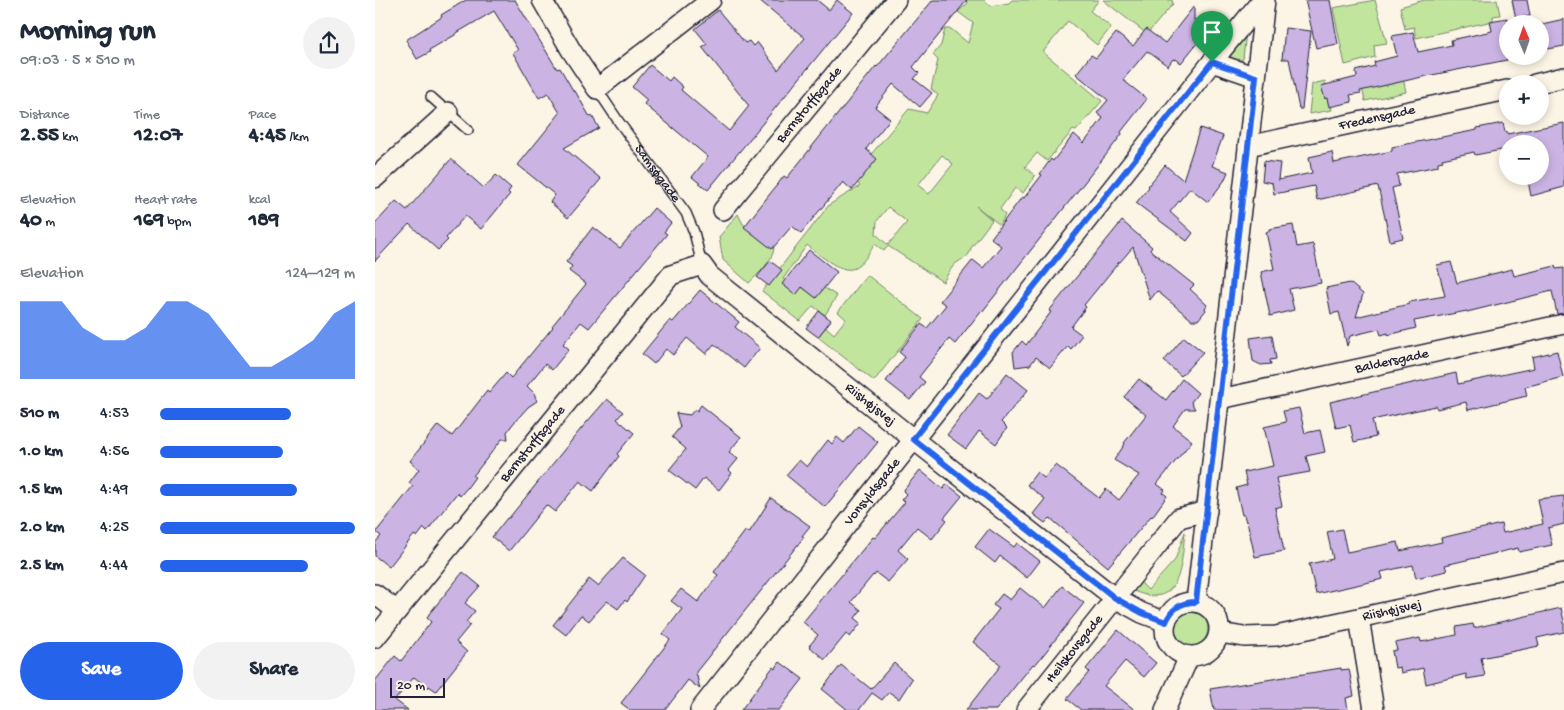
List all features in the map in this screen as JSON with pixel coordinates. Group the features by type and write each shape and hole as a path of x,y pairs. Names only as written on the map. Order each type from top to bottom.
{"street":[{"name":"Samsøgade","path":"542,0 571,50 597,89"},
{"path":"597,89 711,0"},
{"name":"Bernstorffsgade","path":"723,210 896,0"},
{"path":"1196,602 1264,0"},
{"name":"Vonsyldsgade","path":"700,710 1212,62 1264,0"},
{"path":"1212,62 1256,77"},
{"path":"1549,81 1564,78"},
{"name":"Fredensgade","path":"1249,146 1499,92"},
{"path":"375,178 448,112"},
{"name":"Bernstorffsgade","path":"375,638 671,275 702,266"},
{"name":"Riishøjsvej","path":"702,266 710,276 1115,598 1142,613 1166,622"},
{"name":"Baldersgade","path":"1220,400 1564,324"},
{"name":"Heilskovsgade","path":"1026,710 1179,518 1207,511"},
{"name":"Riishøjsvej","path":"1220,633 1244,637 1276,636 1564,573"},
{"path":"375,594 397,611"},
{"path":"1196,602 1204,605 1217,616 1220,633 1213,648 1206,654 1189,656 1180,654 1172,648 1167,640 1166,622 1169,614 1181,604 1196,602"},
{"path":"1359,618 1375,710"},
{"path":"1165,710 1189,656"}],"lane":[{"name":"Samsøgade","path":"597,89 686,213 694,232 702,266"},
{"path":"431,97 469,130"}],"green space":[{"path":"965,0 984,0 991,6 1009,3 1012,0 1099,0 1090,11 1111,27 1097,45 1068,21 1043,52 1102,101 1076,131 1073,130 1047,161 1037,153 1025,167 1035,176 1023,193 1015,188 1000,209 1005,215 1000,225 976,206 992,220 971,248 968,256 956,263 943,282 888,246 884,251 875,244 861,264 852,269 846,269 825,259 807,245 783,279 797,289 800,286 814,296 823,287 837,296 825,315 813,306 800,321 762,291 829,205 860,186 852,177 909,109 927,113 938,95 931,89 938,60 933,55 941,45 945,29 951,29 968,43 973,23 958,12 968,3","holes":["942,155 953,164 929,194 918,185","888,207 907,222 888,245 876,234 877,221"]},
{"path":"1103,0 1172,0 1173,4 1147,34"},
{"path":"1375,0 1387,43 1374,45 1375,57 1345,65 1333,8"},
{"path":"1424,0 1497,0 1500,15 1493,16 1493,21 1416,38 1414,27 1405,29 1400,7"},
{"path":"1246,32 1243,59 1238,61 1227,56"},
{"path":"1360,78 1403,78 1406,92 1365,101"},
{"path":"1325,81 1332,110 1309,114 1312,84"},
{"path":"738,214 743,224 774,248 771,258 749,283 723,260 719,237"},
{"path":"867,275 923,319 874,381 818,337 826,327 834,334 846,319 838,312"},
{"path":"1185,532 1179,572 1169,591 1160,595 1148,595 1131,590 1138,580 1148,590 1175,560"},
{"path":"1191,612 1198,613 1203,617 1207,622 1207,636 1203,641 1198,645 1191,646 1184,645 1179,641 1175,636 1174,629 1175,622 1179,617 1184,613"}],"building":[{"path":"466,0 515,0 557,69 560,68 590,117 592,116 599,128 564,148 601,179 568,218 550,202 555,195 518,165 560,113 548,93 539,98 513,53 518,50 494,11 417,59 406,40"},
{"path":"759,0 817,0 829,10 837,0 853,13 708,190 692,177 708,157 644,104 647,100 632,87 650,65 669,81 672,77 683,87 681,90 729,131 749,106 702,47 707,44 695,29 718,10 745,43 749,41 753,46 757,42 778,70 805,38"},
{"path":"933,0 967,0 913,67 919,73 914,79 932,93 920,107 893,84 875,107 890,119 866,149 877,159 852,190 843,182 801,233 792,226 772,249 744,227 784,176 787,178 876,66"},
{"path":"1305,0 1330,0 1338,44 1316,48"},
{"path":"1512,0 1527,0 1530,15 1515,15"},
{"path":"1194,6 1194,20 1207,21 1194,39 1198,42 1181,63 1173,59 1168,66 1147,51 1123,80 1147,99 1106,155 982,312 955,344 949,339 919,377 925,382 910,400 886,381 905,357 899,352 921,324 927,328 946,305 940,301 973,260 983,268 1001,246 991,238 1022,197 1024,198 1042,175 1040,174 1051,159 1053,161 1074,134 1084,143 1103,118 1097,113 1108,100 1076,74 1091,55 1096,58 1116,33 1133,46 1146,29 1165,43"},
{"path":"1499,19 1499,62 1360,91 1361,93 1350,95 1352,102 1329,107 1321,86 1357,77 1356,71 1375,66 1374,62 1397,56 1392,36 1413,32 1418,52 1452,45 1451,40 1492,31 1490,21"},
{"path":"1564,19 1564,46 1549,49 1549,22"},
{"path":"1285,28 1311,31 1302,109 1299,109 1289,59 1282,59"},
{"path":"1564,123 1564,187 1531,196 1529,185 1549,185 1549,135 1499,135 1499,150 1475,155 1474,152 1442,159 1443,161 1438,162 1438,166 1397,174 1399,186 1392,188 1403,238 1390,241 1378,186 1317,200 1314,186 1274,194 1272,183 1262,181 1264,161 1280,163 1278,180 1312,173 1309,157 1332,152 1334,163 1392,151 1392,147 1477,130 1477,128 1499,124 1503,125 1507,134"},
{"path":"1200,128 1223,136 1212,166 1228,172 1224,181 1208,202 1190,188 1170,212 1193,233 1187,241 1136,203 1165,165 1183,180"},
{"path":"451,159 484,188 496,175 511,188 508,192 510,194 481,229 465,216 446,238 448,240 438,250 409,224 375,261 375,224 396,201 407,210"},
{"path":"654,208 671,223 664,232 667,234 589,328 581,322 563,344 569,349 552,370 545,364 527,386 534,393 537,401 528,407 512,425 507,432 508,439 502,439 460,496 457,493 427,531 424,528 417,537 414,535 389,567 375,556 375,543 381,536 376,532 413,486 409,483 419,469 410,461 438,425 452,436 487,391 489,393 506,373 511,378 553,327 586,284 569,271 572,266 566,262 593,227 620,248"},
{"path":"1122,221 1152,247 1150,250 1194,285 1190,289 1207,305 1206,310 1198,320 1192,320 1157,291 1150,300 1133,247 1084,305 1086,307 1071,327 1082,335 1071,349 1068,346 1050,368 1036,357 1030,365 1015,367 1013,352 1022,341 1026,345 1051,312 1049,311"},
{"path":"1293,225 1297,247 1313,244 1321,283 1289,289 1294,310 1270,316 1261,272 1274,269 1266,232 1269,229"},
{"path":"809,250 837,272 816,298 802,287 796,295 782,284"},
{"path":"770,261 782,270 769,286 757,277"},
{"path":"1451,262 1457,283 1512,269 1514,276 1555,266 1556,269 1564,268 1564,313 1557,314 1552,291 1467,312 1414,321 1416,328 1388,335 1388,333 1381,335 1379,329 1350,336 1347,346 1339,312 1331,314 1326,288 1350,283 1363,294 1356,317 1409,304 1409,302 1445,296 1437,265"},
{"path":"700,290 739,322 735,327 760,348 744,368 714,344 706,354 687,338 673,355 666,349 654,364 642,354 670,320 673,322"},
{"path":"819,311 831,320 818,337 806,328"},
{"path":"1272,335 1276,359 1270,360 1271,364 1261,365 1253,361 1250,338"},
{"path":"1184,337 1203,352 1181,376 1164,361"},
{"path":"1557,351 1563,377 1525,387 1527,396 1468,410 1466,402 1437,409 1436,406 1372,420 1376,437 1354,442 1350,425 1336,428 1330,402 1456,373 1458,384 1534,368 1532,357"},
{"path":"1007,373 1028,390 1001,422 1007,428 996,444 979,431 966,449 947,435 979,393 987,399"},
{"path":"1139,379 1166,400 1182,379 1198,393 1191,402 1195,409 1185,409 1173,426 1192,441 1157,484 1165,490 1163,493 1167,496 1152,517 1108,567 1050,518 1045,523 1033,514 1045,499 1027,485 1037,472 1044,478 1056,465 1099,498 1106,489 1119,500 1139,475 1114,460 1124,443 1146,415 1124,397"},
{"path":"607,399 623,412 617,419 634,433 617,454 619,456 593,491 580,481 555,512 546,505 509,551 492,537"},
{"path":"701,405 741,437 729,452 738,459 729,470 732,473 719,490 704,478 695,490 669,470 686,449 672,437 680,427 676,413 690,415 695,409 697,411"},
{"path":"1299,408 1305,433 1320,430 1325,452 1306,456 1310,472 1276,478 1282,506 1275,508 1284,551 1255,557 1247,521 1244,515 1242,515 1236,488 1247,485 1244,472 1273,466 1264,427 1286,422 1283,411"},
{"path":"858,426 878,442 825,507 786,475 799,460 807,467 828,440 832,444 837,437 844,443"},
{"path":"920,470 943,489 947,484 962,496 944,518 947,520 932,539 917,527 898,550 908,559 888,582 876,573 873,575 851,602 861,610 855,618 861,623 850,637 846,634 825,660 809,646 818,635 803,622 873,537 875,538 905,502 901,500 906,494 903,491"},
{"path":"1564,496 1564,524 1548,528 1552,545 1519,552 1518,548 1445,565 1447,571 1416,578 1413,565 1381,572 1383,579 1316,594 1309,564 1333,559 1327,532 1342,529 1347,552 1398,542 1400,551 1442,542 1441,538 1501,524 1503,533 1543,524 1538,499"},
{"path":"771,498 810,526 802,536 804,537 696,672 700,689 688,680 665,710 630,710 621,703 670,640 663,634 682,609 671,601 681,589 698,602 718,575 714,572 746,530 749,533"},
{"path":"989,529 1014,547 1017,543 1040,561 1027,578 1000,556 995,563 975,547"},
{"path":"623,558 645,575 627,602 625,600 618,609 607,601 589,621 581,615 566,635 553,625 589,579 598,586"},
{"path":"463,572 480,586 465,603 475,611 466,622 470,625 456,642 467,652 436,691 429,686 428,688 414,677 395,700 408,710 375,710 375,681 395,656 401,661 431,622 427,618 429,614"},
{"path":"1062,586 1084,603 1035,665 1033,664 996,710 966,710 1001,665 973,642 999,609 993,605 1002,594 1010,600 1020,588 1045,608"},
{"path":"1561,608 1564,632 1537,638 1539,646 1481,658 1485,676 1467,679 1466,674 1426,684 1423,668 1401,673 1400,667 1395,668 1392,651 1397,650 1395,643 1420,638 1421,642 1457,635 1456,627 1473,624 1474,628"},
{"path":"1118,630 1156,663 1144,677 1125,661 1104,686 1135,710 1081,710 1067,699 1089,672 1086,669"},
{"path":"780,662 803,679 779,710 741,710 773,667 775,669"},
{"path":"894,663 912,679 899,699 889,692 882,700 872,693 859,710 848,710 822,689 841,665 871,689"},
{"path":"1341,668 1341,670 1349,669 1354,696 1346,698 1348,710 1214,710 1210,689"}],"route":[{"path":"1212,62 1256,77 1196,602 1181,604 1169,614 1166,622 1142,613 1115,598 913,439 1212,62"}]}
